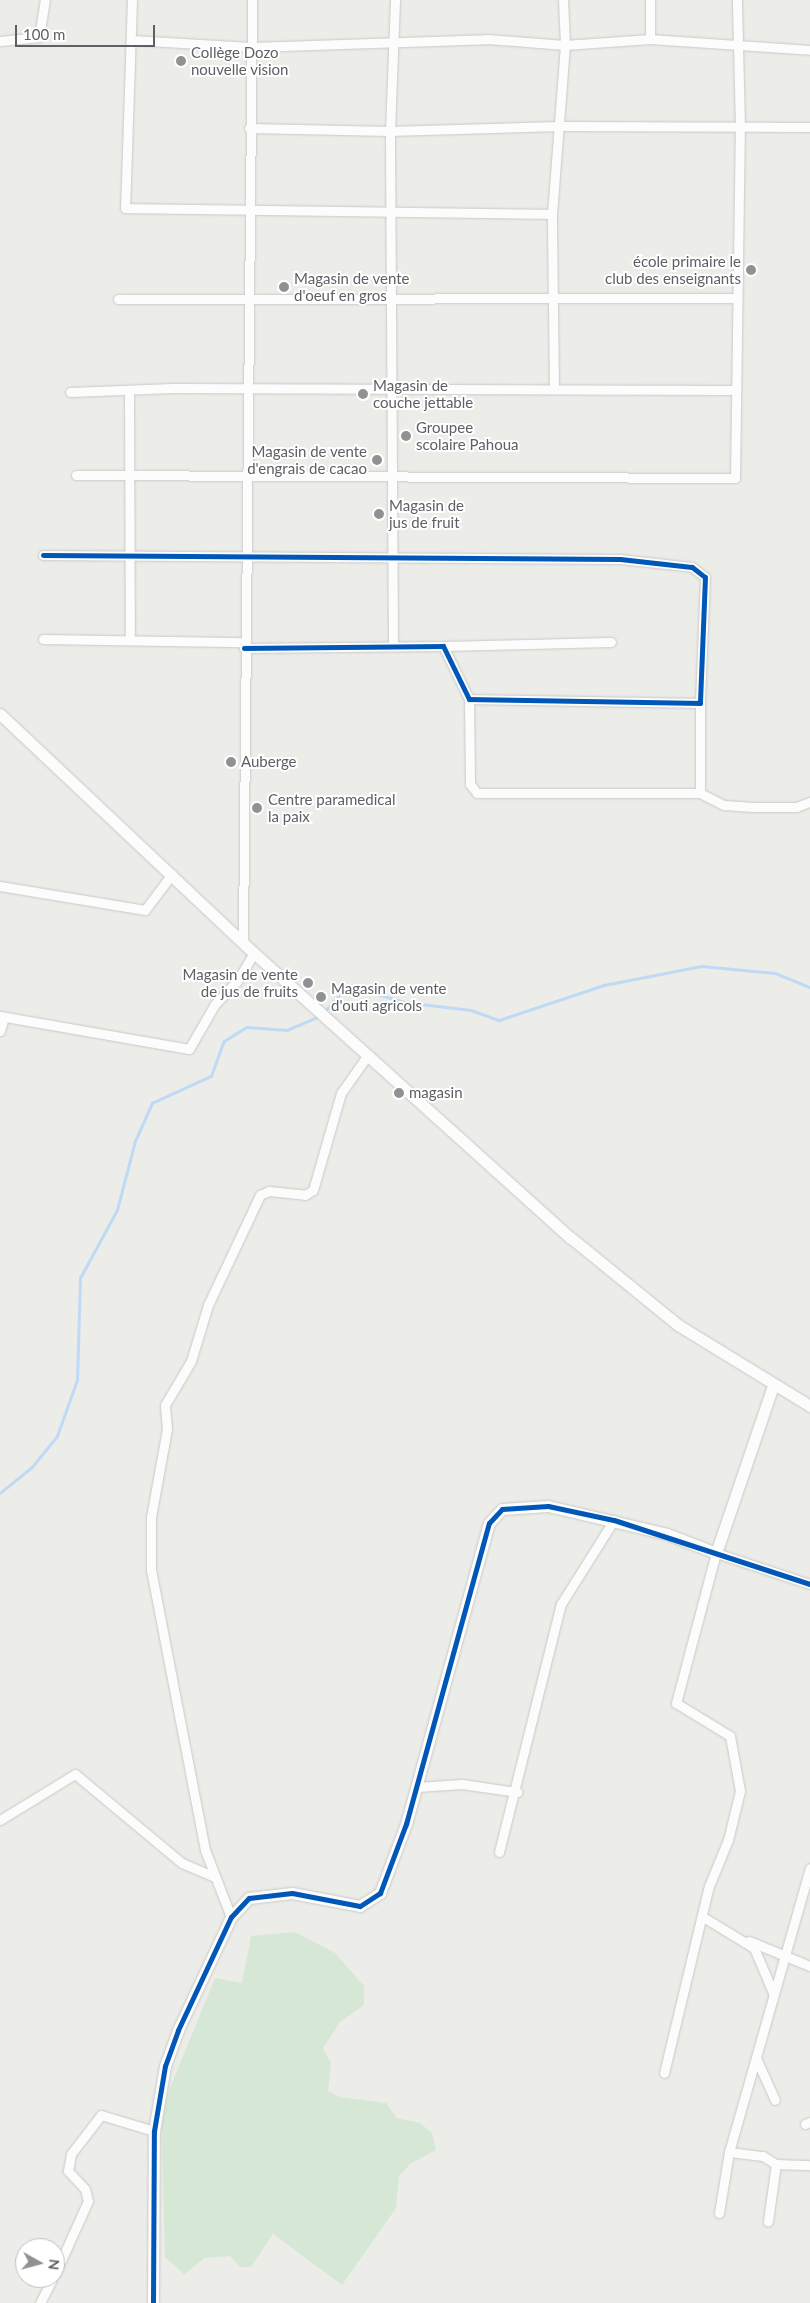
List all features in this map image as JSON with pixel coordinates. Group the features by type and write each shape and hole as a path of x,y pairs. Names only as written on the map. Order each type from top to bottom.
{"street":[{"path":"0,40 39,37 45,0"},
{"path":"132,0 125,208 251,208 552,214"},
{"path":"243,939 244,645 248,559 251,299 249,128 252,0"},
{"path":"393,644 394,297 390,132 395,42 395,0"},
{"path":"554,389 550,297 552,214 565,45 563,0"},
{"path":"650,0 650,39"},
{"path":"76,475 735,478 740,127 737,0"},
{"path":"132,40 251,47 487,39 565,45 650,39 737,42 810,50"},
{"path":"249,128 390,132 559,126 810,127"},
{"path":"118,299 394,297 737,298"},
{"path":"70,392 250,388 736,390"},
{"path":"129,390 132,475 130,640"},
{"path":"43,555 248,559 393,557 620,559 699,570 705,577 700,703 700,793"},
{"path":"43,639 130,640 244,645 393,644 443,646 611,642"},
{"path":"443,646 469,699 470,784 477,793 700,793 733,806 796,807 810,802"},
{"path":"469,699 700,703"},
{"path":"0,714 243,939 254,953 571,1238 678,1325 773,1386 810,1406"},
{"path":"0,886 145,910 172,874"},
{"path":"0,1031 2,1016 189,1049 215,1004 237,981 254,953"},
{"path":"231,1917 213,1876 169,1681 151,1570 151,1517 167,1429 165,1405 191,1361 208,1305 260,1195 269,1191 305,1195 313,1190 341,1093 368,1055"},
{"path":"664,2073 709,1886 735,1818 740,1772 730,1736 682,1710 675,1694 716,1553 773,1386"},
{"path":"153,2303 154,2130 165,2066 178,2030 231,1917 249,1898 273,1892 360,1906 372,1903 386,1876 417,1786 489,1523 502,1509 514,1506 548,1506 614,1520 810,1584"},
{"path":"499,1852 517,1792 561,1604 614,1520"},
{"path":"0,1820 74,1774 182,1863 213,1876"},
{"path":"417,1786 462,1784 517,1792"},
{"path":"718,2213 729,2152 810,1868"},
{"path":"703,1917 746,1940 786,1954 810,1966"},
{"path":"746,1940 761,1960 774,1996"},
{"path":"756,2058 776,2100"},
{"path":"65,2252 88,2201 85,2189 68,2171 72,2154 101,2115 154,2130"},
{"path":"729,2152 763,2156 776,2164 810,2165"},
{"path":"768,2221 776,2164"},
{"path":"40,2303 48,2288"}],"green space":[{"path":"295,1932 335,1953 364,1986 364,2005 340,2022 323,2048 331,2063 328,2091 340,2097 386,2103 397,2118 420,2123 432,2133 436,2150 410,2164 399,2176 396,2208 342,2285 273,2234 251,2267 240,2267 230,2256 205,2258 184,2274 165,2257 161,2110 215,1978 242,1983 251,1936"}],"waterway":[{"path":"324,1012 348,985 404,1002 471,1010 499,1020 604,985 702,966 775,973 810,987"},
{"path":"0,1493 32,1467 57,1436 77,1380 80,1278 117,1210 135,1141 152,1103 211,1076 224,1041 246,1027 287,1030 320,1016"}],"cycle path":[{"path":"43,555 620,559 692,567 705,577 700,703 469,699 443,646 244,648"},
{"path":"153,2303 154,2131 165,2066 178,2030 231,1917 249,1898 292,1893 360,1906 380,1893 406,1824 489,1523 502,1509 548,1506 614,1520 810,1584"}],"place":[{"name":"Collège Dozo nouvelle vision","path":"181,61"},
{"name":"école primaire le club des enseignants","path":"751,270"},
{"name":"Magasin de vente d'oeuf en gros","path":"284,287"},
{"name":"Magasin de couche jettable","path":"363,394"},
{"name":"Groupee scolaire Pahoua","path":"406,436"},
{"name":"Magasin de vente d'engrais de cacao","path":"377,460"},
{"name":"Magasin de jus de fruit","path":"379,514"},
{"name":"Auberge","path":"231,762"},
{"name":"Centre paramedical la paix","path":"257,808"},
{"name":"Magasin de vente de jus de fruits","path":"308,983"},
{"name":"Magasin de vente d'outi agricols","path":"321,997"},
{"name":"magasin","path":"399,1093"}]}
